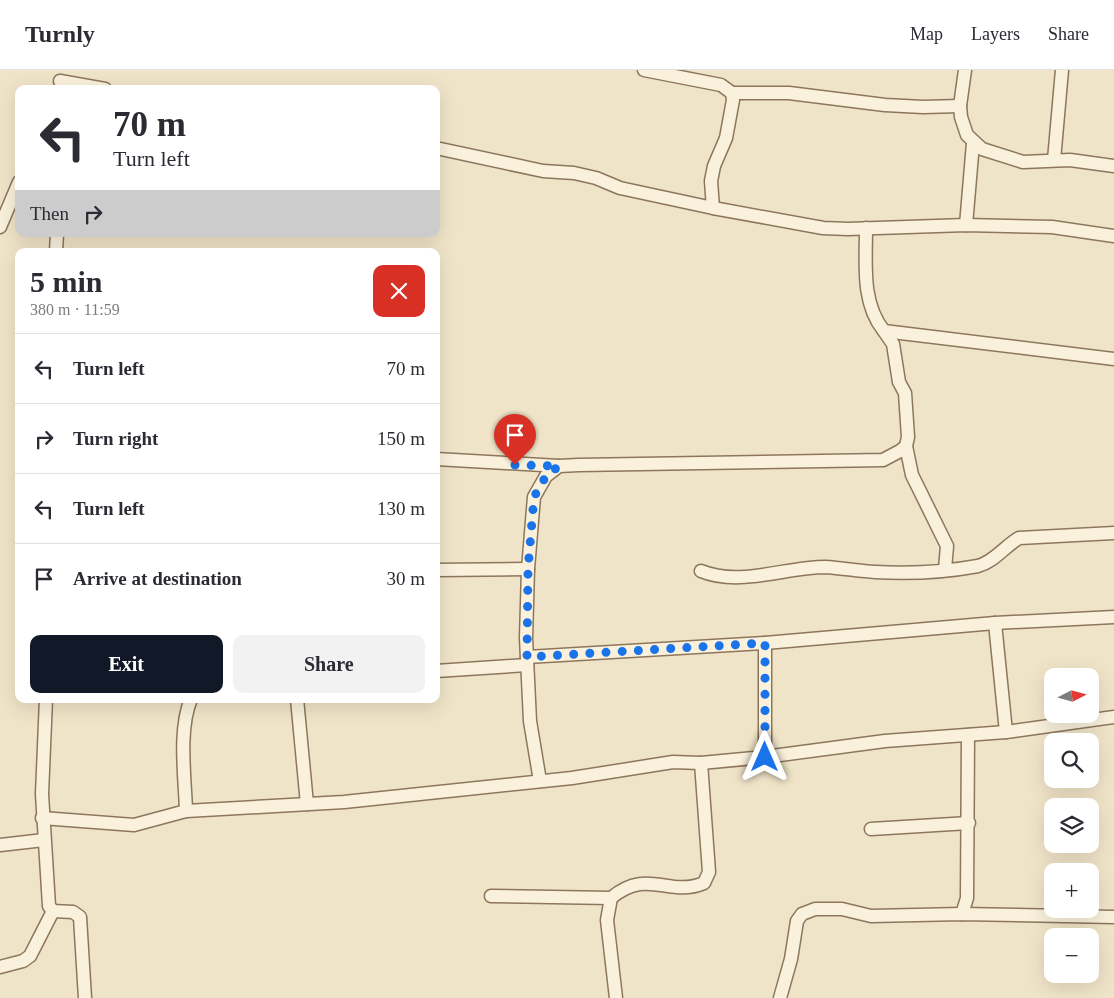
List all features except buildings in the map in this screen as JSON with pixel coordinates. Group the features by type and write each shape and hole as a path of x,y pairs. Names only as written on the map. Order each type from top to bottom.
{"street":[{"path":"644,70 721,85 732,93 789,93 894,106 960,106"},
{"path":"965,70 960,106 964,126 973,143 982,149 1014,160 1054,160 1114,166"},
{"path":"1054,160 1062,70"},
{"path":"61,80 85,85"},
{"path":"713,208 712,173 726,138 733,100 732,93"},
{"path":"966,225 973,143"},
{"path":"440,149 543,171 574,173 596,178 620,188 713,208 823,228 966,225 1052,227 1114,236"},
{"path":"0,227 15,191"},
{"path":"866,228 867,285 870,307 875,320 892,344 899,382 907,401 908,437 906,446 912,475 946,540 946,570"},
{"path":"884,331 1114,359"},
{"path":"440,459 559,466 883,460 906,446"},
{"path":"540,781 530,721 527,661 528,569 534,497 546,476 559,466"},
{"path":"701,571 714,576 748,577 798,568 827,567 877,572 946,570 984,563 1019,538 1114,533"},
{"path":"440,570 528,569"},
{"path":"440,671 527,661 994,623 1114,617"},
{"path":"994,623 1006,732"},
{"path":"765,643 765,757"},
{"path":"46,703 42,818 49,906 53,911 73,912 80,917 85,998"},
{"path":"186,811 184,728 186,710 189,703"},
{"path":"296,703 307,804"},
{"path":"42,818 134,825 186,811 344,802 540,781 673,762 701,763 765,757 885,741 1006,732 1114,717"},
{"path":"962,914 967,898 969,824 968,735"},
{"path":"491,896 610,898 623,887 643,882 684,888 704,883 709,872 701,763"},
{"path":"871,829 969,824"},
{"path":"0,845 44,840"},
{"path":"610,898 607,920 616,998"},
{"path":"780,998 790,965 797,921 802,914 815,909 842,909 871,916 962,914 1114,917"},
{"path":"0,967 24,961 30,956 53,911"}],"route":[{"path":"515,465 559,466 546,476 534,497 528,569 527,657 765,643 765,757"}]}
